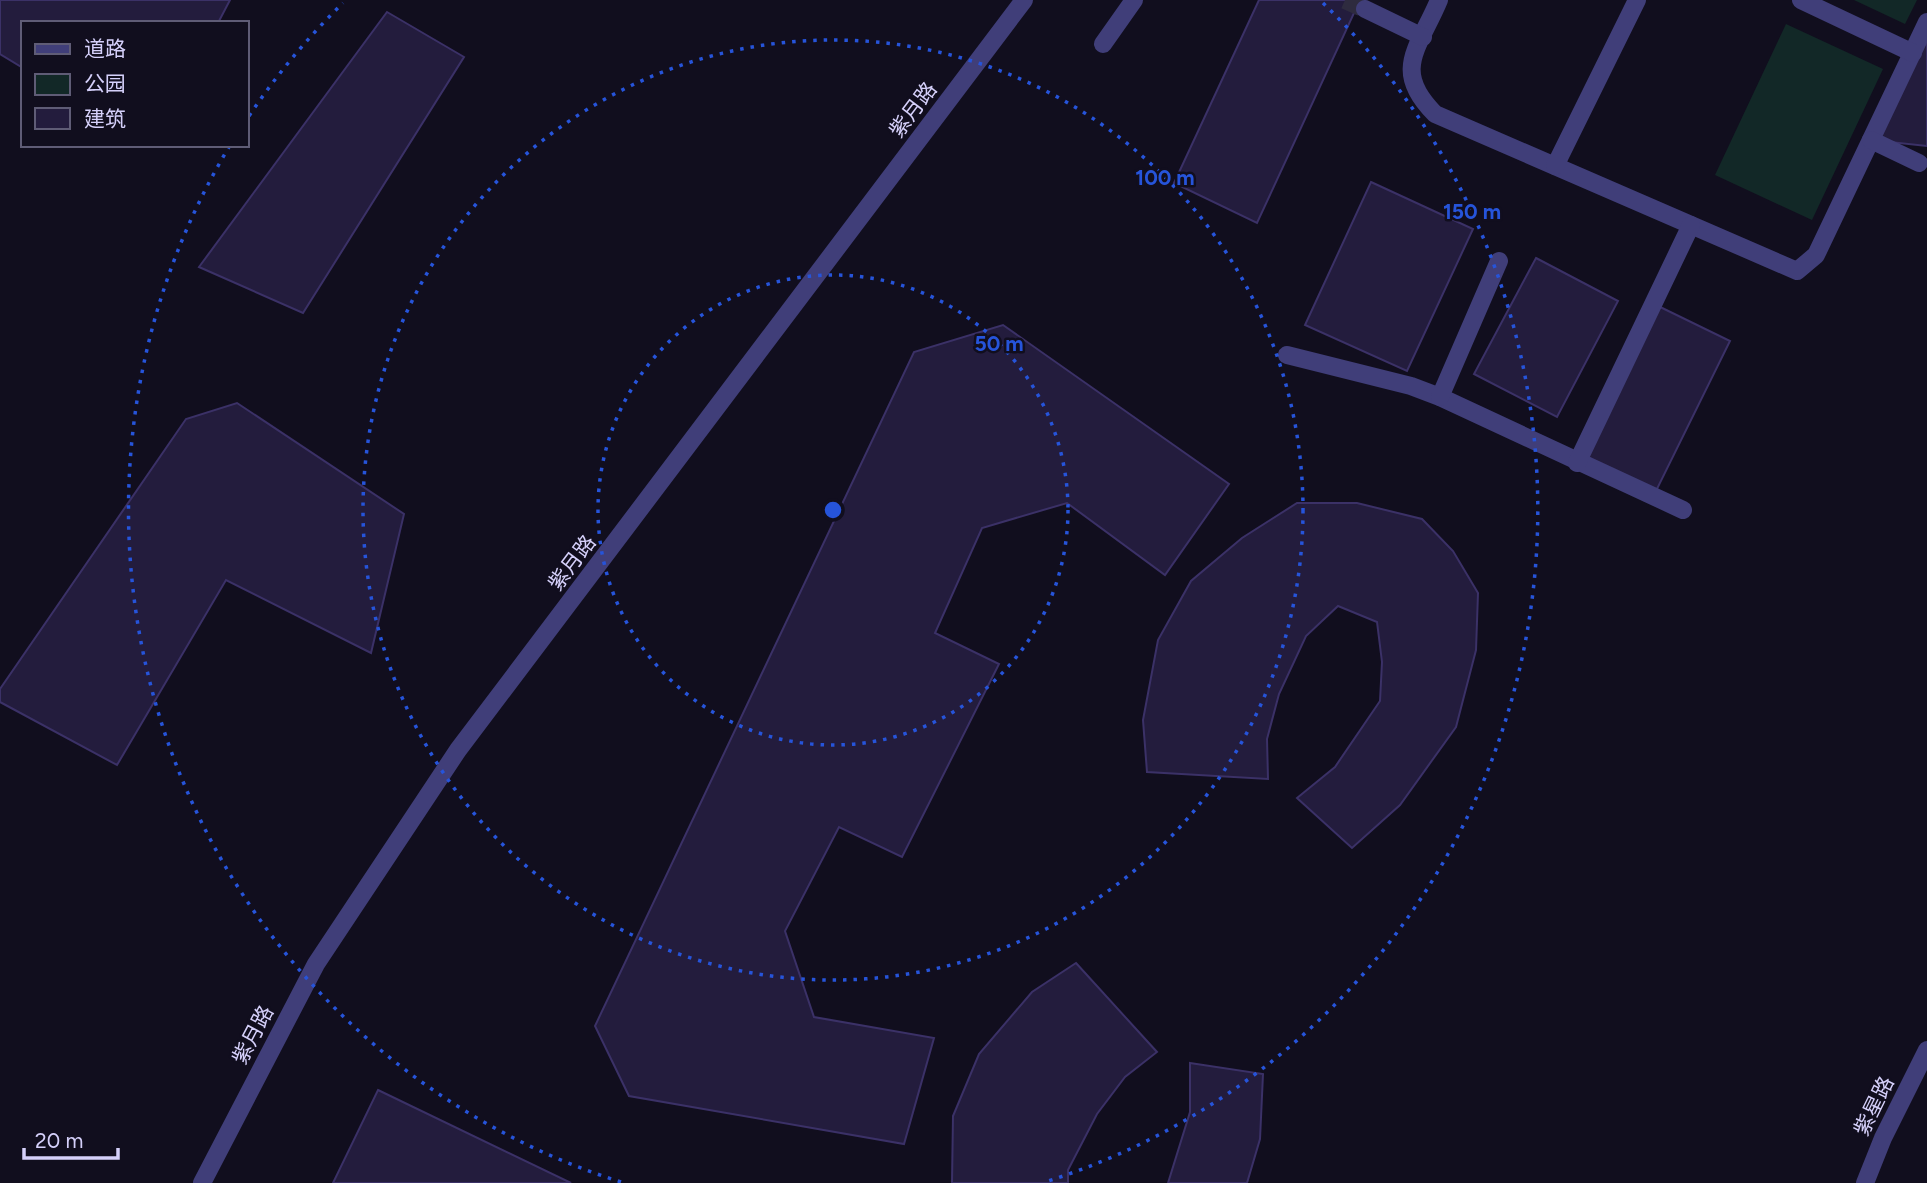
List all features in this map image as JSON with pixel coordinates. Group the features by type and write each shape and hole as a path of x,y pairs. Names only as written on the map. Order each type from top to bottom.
{"street":[{"name":"紫月路","path":"202,1183 316,964 458,750 1024,0"},
{"path":"1102,44 1135,0"},
{"path":"1439,0 1410,65 1411,82 1419,98 1435,114 1797,271 1816,255 1927,22"},
{"path":"1555,166 1637,0"},
{"path":"1801,0 1913,53"},
{"path":"1365,9 1423,37"},
{"path":"1871,140 1919,163"},
{"path":"1577,463 1691,225"},
{"path":"1440,397 1499,261"},
{"path":"1287,355 1411,386 1440,397 1683,510"},
{"name":"紫星路","path":"1865,1183 1882,1138 1927,1050"}],"green space":[{"path":"1854,0 1917,0 1905,24"},
{"path":"1786,24 1883,69 1812,220 1715,175"}],"building":[{"path":"0,0 230,0 219,21 21,21 21,67 0,54"},
{"path":"1259,0 1360,0 1257,223 1174,183"},
{"path":"387,12 464,57 303,313 199,267"},
{"path":"1927,22 1927,146 1871,140"},
{"path":"1371,182 1473,229 1407,371 1305,325"},
{"path":"1536,258 1618,301 1557,417 1474,374"},
{"path":"1654,304 1730,341 1653,497 1577,463"},
{"path":"1003,325 1229,484 1165,575 1067,503 982,528 935,633 999,664 902,857 839,827 785,931 814,1017 934,1038 904,1144 629,1096 595,1026 914,352"},
{"path":"237,403 404,514 371,653 226,580 117,765 0,702 0,689 186,419"},
{"path":"1297,503 1357,503 1422,519 1453,551 1478,593 1476,650 1456,727 1400,805 1352,848 1297,798 1335,767 1380,701 1382,662 1377,622 1338,606 1306,636 1279,694 1267,739 1268,779 1147,772 1143,720 1158,640 1191,581 1242,538"},
{"path":"1076,963 1157,1052 1125,1077 1097,1114 1068,1170 1068,1183 952,1183 953,1116 979,1054 1032,992"},
{"path":"1190,1063 1263,1074 1260,1139 1247,1183 1168,1183 1190,1112"},
{"path":"378,1090 571,1183 333,1183"}],"tunnel":[{"path":"1345,0 1365,9"}]}
